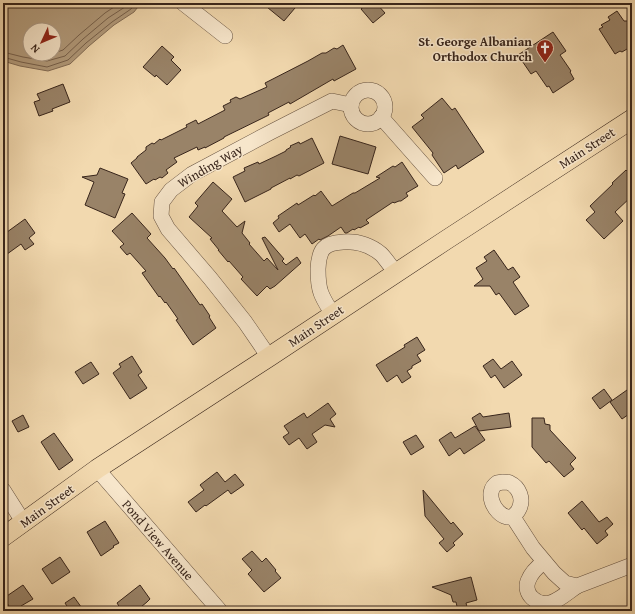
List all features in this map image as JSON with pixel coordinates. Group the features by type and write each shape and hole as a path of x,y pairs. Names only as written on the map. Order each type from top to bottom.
{"main road":[{"name":"Main Street","path":"3,537 97,469 632,119"}],"street":[{"path":"183,3 225,36"},
{"path":"372,90 377,93 384,102 385,107 381,117 372,123 365,124 359,121 354,117 352,111 352,99 360,91 372,90"},
{"name":"Winding Way","path":"269,357 241,316 168,229 162,216 162,202 171,190 192,174 271,132 332,101 351,105"},
{"path":"381,117 435,178"},
{"path":"333,315 321,294 318,283 320,254 323,249 338,242 351,242 366,245 381,254 396,273"},
{"name":"Pond View Avenue","path":"97,469 220,611"},
{"path":"3,490 24,523"},
{"path":"513,517 517,525 544,562 565,583 577,586"},
{"path":"544,562 535,570 527,582 527,591 532,599 540,603 549,603 558,599 577,586 632,565"}],"water":[{"path":"3,3 141,3 134,12 114,25 70,64 48,71 3,61"}],"building":[{"path":"262,3 288,3 295,8 284,21"},
{"path":"368,3 376,3 385,13 373,23 361,9"},
{"path":"617,11 624,21 628,21 632,28 632,46 615,54 599,29 603,27 601,25 610,20 608,17"},
{"name":"St. George Albanian Orthodox Church","path":"553,32 566,51 560,55 571,71 570,72 574,79 553,93 536,71 531,74 518,55"},
{"path":"343,45 356,69 334,81 333,79 290,104 289,102 268,113 269,115 205,148 198,150 197,147 174,158 177,162 166,170 168,173 162,178 160,177 155,180 154,179 146,184 131,163 146,150 146,147 152,143 154,144 160,139 161,140 187,127 186,125 196,120 198,124 225,110 223,106 231,102 230,100 236,97 240,99 267,87 265,83 322,53 326,53 334,48 337,49"},
{"path":"162,46 174,57 171,60 181,70 167,85 156,75 155,77 143,67"},
{"path":"63,84 70,102 52,109 53,111 39,116 34,102 40,100 37,94"},
{"path":"442,98 452,110 455,108 484,152 458,169 456,165 444,173 432,155 433,153 412,127 424,118 421,115"},
{"path":"340,136 376,147 368,174 332,164"},
{"path":"312,138 324,163 299,176 297,175 290,178 245,202 233,177 245,171 244,168 258,162 259,164 286,151 291,147 290,146 299,142 300,144"},
{"path":"402,162 418,186 406,193 408,196 401,201 393,202 366,220 369,223 360,228 353,229 345,233 341,227 312,244 305,234 300,238 290,224 279,232 273,223 279,218 278,216 297,203 298,205 321,191 332,206 380,178 376,177"},
{"path":"100,168 128,179 122,193 125,194 115,218 85,205 94,182 82,177 97,175"},
{"path":"626,170 632,176 632,196 615,212 623,221 604,239 586,220 595,212 590,206"},
{"path":"213,182 232,199 222,211 237,227 245,221 242,233 250,243 249,244 264,261 267,258 278,270 262,238 265,237 284,259 282,261 286,265 297,257 301,263 275,286 270,289 267,286 257,296 241,279 243,277 218,250 210,239 212,238 189,217 198,206 195,203"},
{"path":"132,213 151,234 147,238 173,269 174,268 200,305 202,304 216,328 193,345 166,302 165,303 160,296 159,297 142,273 146,271 130,253 127,255 120,247 124,244 112,231"},
{"path":"25,219 35,233 29,238 34,244 25,250 21,244 3,257 3,235"},
{"path":"494,250 508,270 513,267 520,277 513,282 529,306 515,315 499,293 496,295 490,286 474,286 483,279 476,268 487,261 484,257"},
{"path":"417,337 425,350 417,355 421,361 407,371 411,377 402,383 397,375 387,382 376,365 405,347 404,345"},
{"path":"132,356 142,372 138,375 147,388 130,399 113,373 121,367 119,364"},
{"path":"493,359 501,369 512,361 522,375 504,388 495,375 491,378 483,366"},
{"path":"91,362 99,374 83,384 75,372"},
{"path":"604,389 612,400 600,409 592,398"},
{"path":"627,390 632,396 632,412 622,419 610,402"},
{"path":"328,403 336,414 330,419 335,427 325,425 312,434 317,442 307,449 299,438 289,445 283,437 289,433 284,426 304,413 307,418"},
{"path":"480,413 483,417 509,413 511,427 479,431 472,418"},
{"path":"23,415 29,427 18,432 12,421"},
{"path":"532,418 544,418 545,424 550,425 550,430 576,458 570,464 574,469 564,477 549,461 546,463 532,447"},
{"path":"475,426 485,440 464,454 460,448 449,456 439,440 451,432 455,438"},
{"path":"54,433 73,460 59,470 41,442"},
{"path":"416,435 424,447 411,455 403,442"},
{"path":"217,472 225,482 235,474 244,485 231,494 228,490 196,512 188,502 204,490 200,485"},
{"path":"423,490 451,524 453,522 463,534 453,543 455,545 447,552 439,543 444,539 425,516"},
{"path":"582,501 599,522 607,517 613,524 605,531 608,535 597,544 584,528 582,530 568,513"},
{"path":"105,521 119,543 101,556 87,532"},
{"path":"252,551 262,562 266,558 281,578 264,592 248,574 252,570 242,559"},
{"path":"60,557 70,572 52,584 42,569"},
{"path":"471,577 477,600 466,603 468,611 458,611 456,602 453,602 451,595 432,587"},
{"path":"23,585 33,599 21,606 24,611 12,611 4,598"},
{"path":"140,585 150,599 136,611 122,611 117,603"},
{"path":"74,597 84,611 70,611 65,603"}],"place":[{"name":"St. George Albanian Orthodox Church","path":"545,63"}]}
